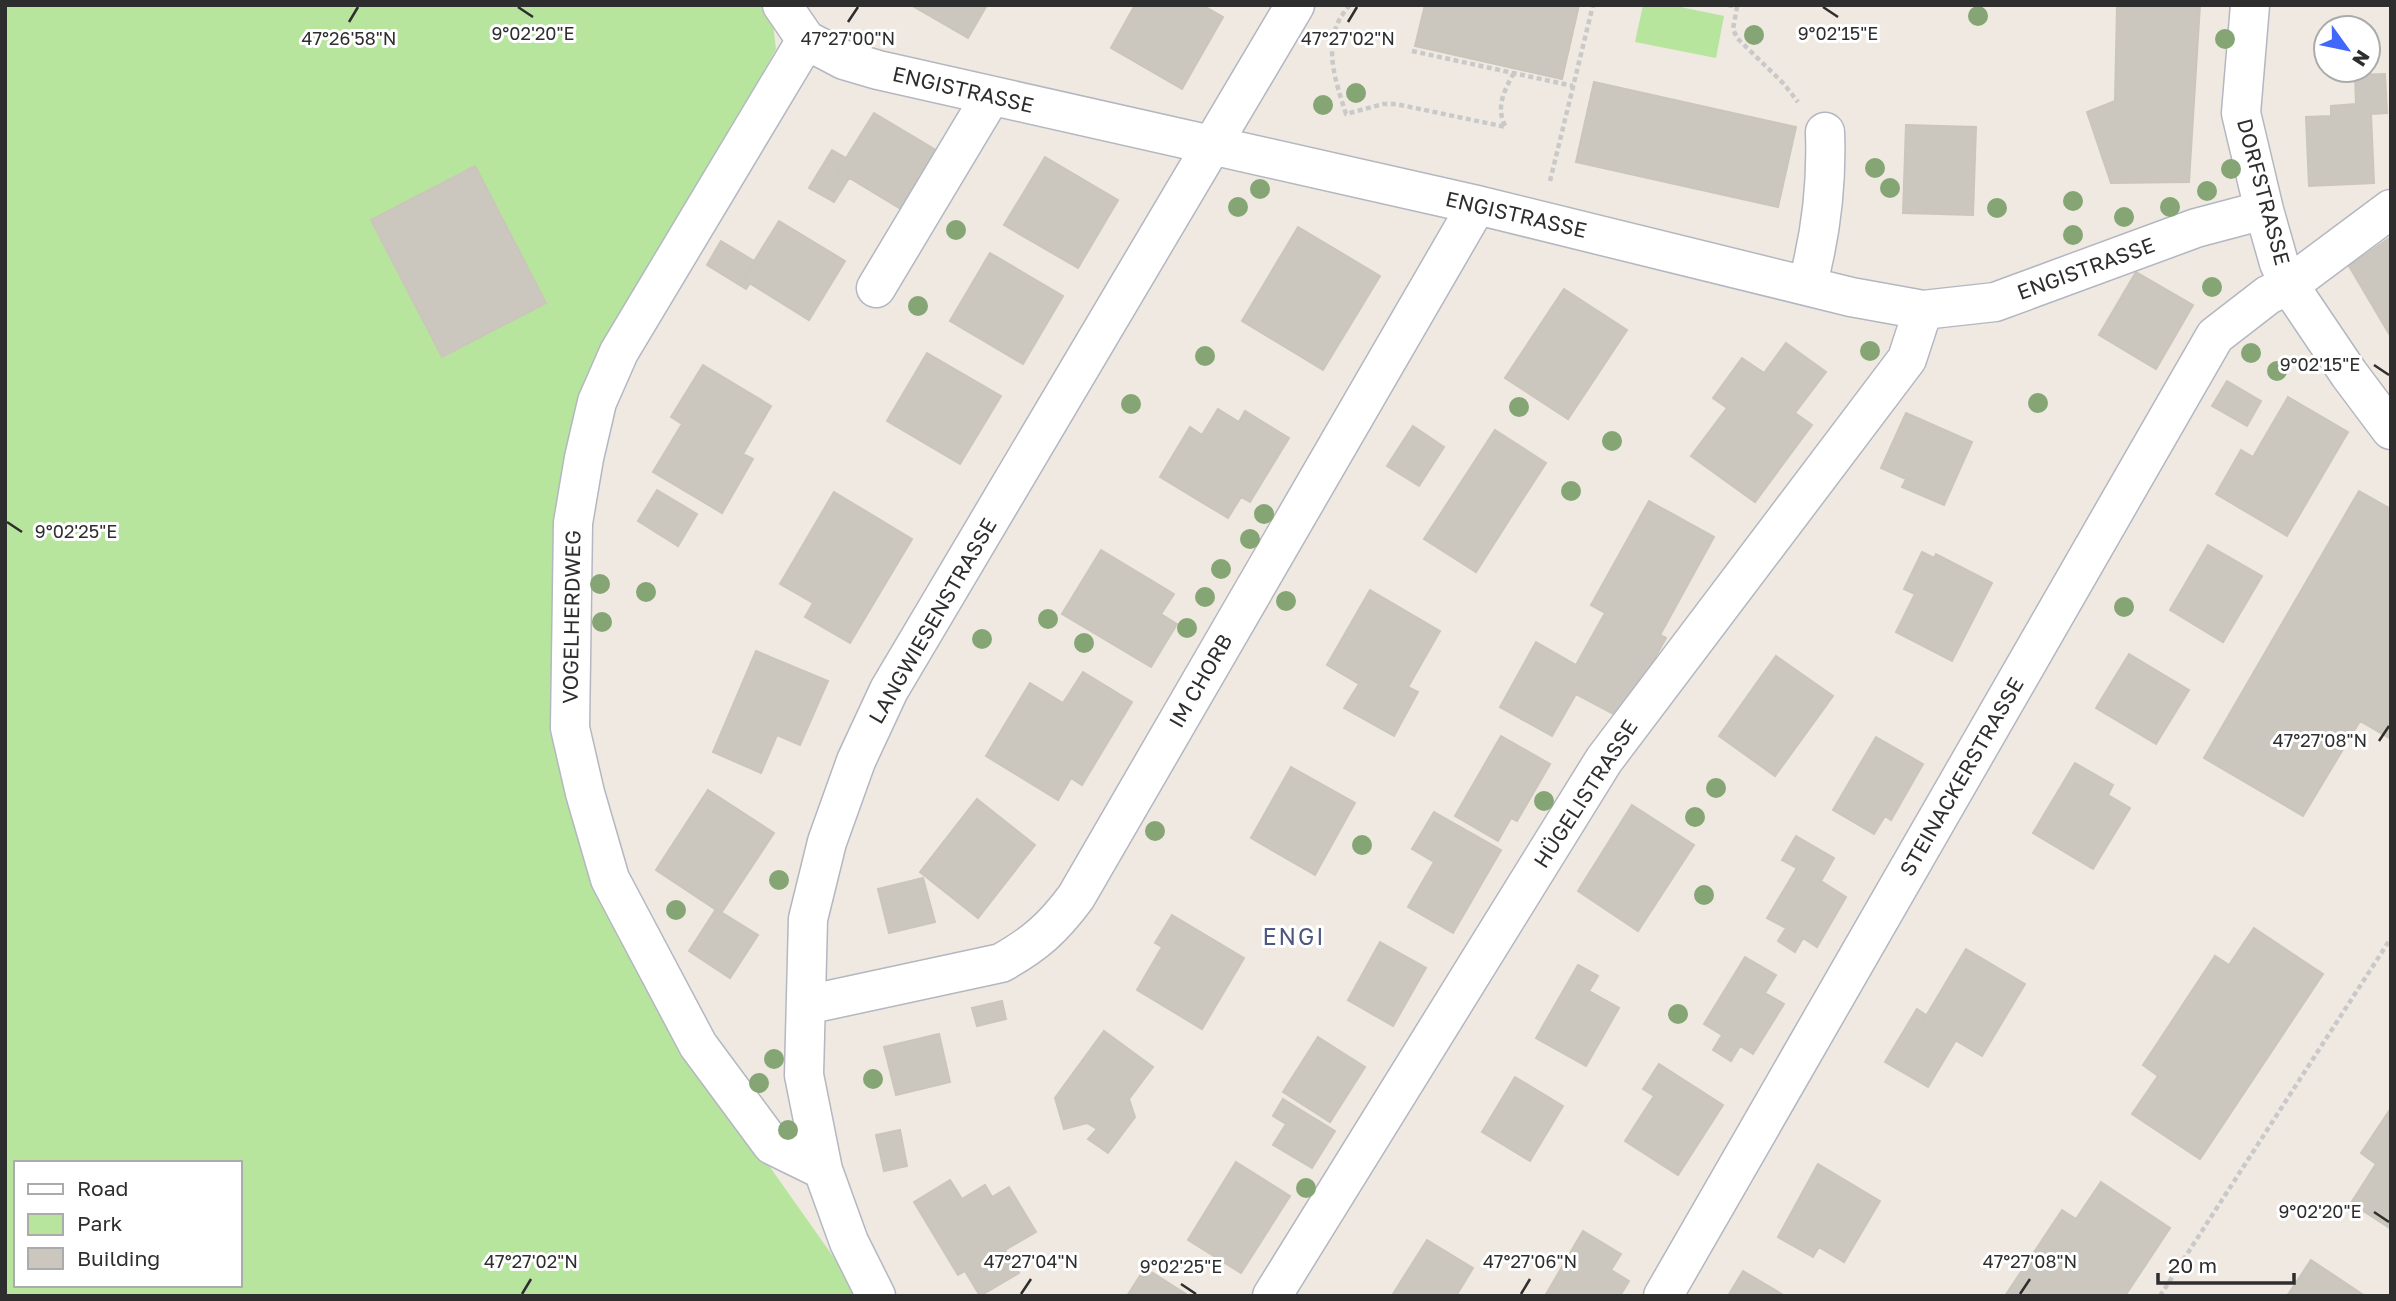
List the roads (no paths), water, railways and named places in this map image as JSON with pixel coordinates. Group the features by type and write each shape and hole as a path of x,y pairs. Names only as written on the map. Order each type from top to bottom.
{"street":[{"name":"ENGISTRASSE","path":"782,5 806,40 844,60 878,70 1477,205 1851,297 1923,310 1995,302 2196,229 2264,210"},
{"name":"LANGWIESENSTRASSE","path":"876,1296 849,1242 823,1170 804,1075 808,919 827,842 861,749 889,690 1295,5"},
{"name":"DORFSTRASSE","path":"2250,5 2241,113 2264,210 2280,263 2289,285 2349,374 2391,430"},
{"name":"VOGELHERDWEG","path":"806,40 620,352 597,402 573,523 570,728 584,793 610,879 698,1045 772,1145 823,1170"},
{"path":"876,288 991,96"},
{"path":"1807,286 1820,228 1826,176 1825,132"},
{"name":"IM CHORB","path":"806,1004 1001,963 1030,947 1055,925 1083,885 1477,205"},
{"name":"STEINACKERSTRASSE","path":"1663,1296 2215,337 2268,295 2289,285 2391,209"},
{"name":"HÜGELISTRASSE","path":"1272,1296 1604,760 1907,359 1923,310"}],"district":[{"name":"ENGI","path":"1294,937"}]}
